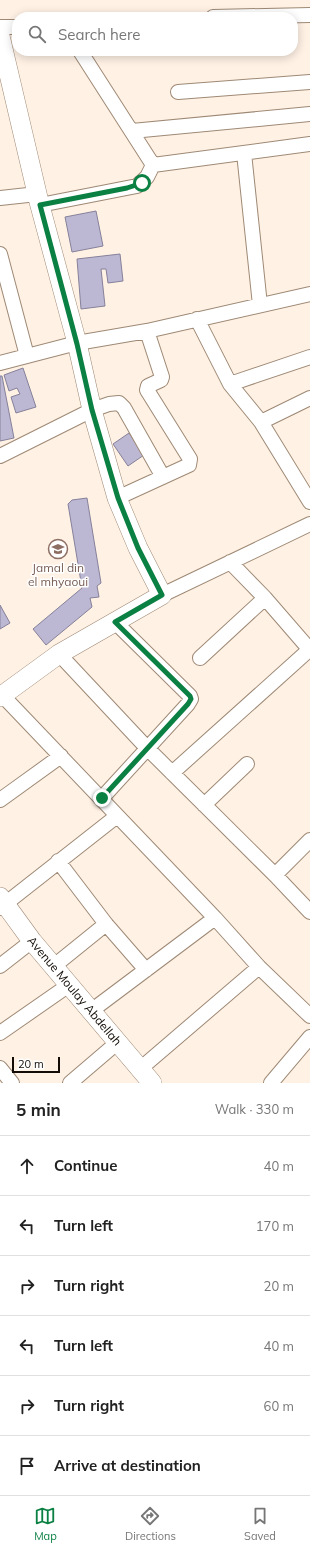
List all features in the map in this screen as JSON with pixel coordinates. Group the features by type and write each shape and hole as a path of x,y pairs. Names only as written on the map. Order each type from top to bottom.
{"street":[{"path":"298,15 310,15"},
{"path":"0,27 12,27"},
{"path":"0,36 38,200 77,344 92,410 118,498 138,548 162,595"},
{"path":"83,56 153,165"},
{"path":"178,92 310,82"},
{"path":"132,131 310,114"},
{"path":"153,165 310,144"},
{"path":"244,153 260,305"},
{"path":"0,198 38,200 137,186 147,177 153,165"},
{"path":"0,254 5,287 27,356"},
{"path":"0,362 77,344 147,331 310,294"},
{"path":"197,319 230,384 261,422 310,502"},
{"path":"118,498 189,464 190,460 147,390 148,386 161,380 162,377 147,331"},
{"path":"230,384 310,357"},
{"path":"261,422 310,398"},
{"path":"0,456 92,410 113,402 122,404 163,477"},
{"path":"310,524 162,595 59,654 1,696 102,798 117,816 215,918 259,967 310,1016"},
{"path":"172,773 310,650 265,598 230,562"},
{"path":"200,658 265,598"},
{"path":"102,798 191,699 190,696 115,622"},
{"path":"59,654 147,748 275,875 310,912"},
{"path":"0,800 61,756"},
{"path":"204,805 247,764"},
{"path":"2,903 117,816"},
{"path":"275,875 310,840"},
{"path":"58,861 106,924 146,970"},
{"name":"Avenue Moulay Abdellah","path":"2,903 32,941 146,1076"},
{"path":"92,1011 215,918"},
{"path":"54,966 106,924"},
{"path":"0,966 32,941"},
{"path":"146,1076 259,967"},
{"path":"0,1033 69,985"},
{"path":"271,1083 310,1037"},
{"path":"70,1083 118,1042"},
{"path":"0,1068 10,1083"}],"building":[{"path":"96,211 103,246 72,252 65,217"},
{"path":"120,254 123,281 108,283 106,269 101,269 105,306 81,309 77,259"},
{"path":"23,368 36,407 16,413 11,397 20,394 17,388 9,391 4,375"},
{"path":"0,376 2,376 14,438 0,441"},
{"path":"129,433 144,455 128,466 113,444"},
{"path":"87,498 101,583 97,586 99,597 90,598 92,607 46,645 33,629 82,588 68,504 72,500"},
{"path":"0,605 10,623 0,629"}],"place":[{"name":"Jamal din el mhyaoui","path":"58,549"}],"route":[{"path":"102,798 191,699 190,696 115,622 162,595 138,548 118,498 92,410 77,344 40,205 137,186 142,183"}]}
